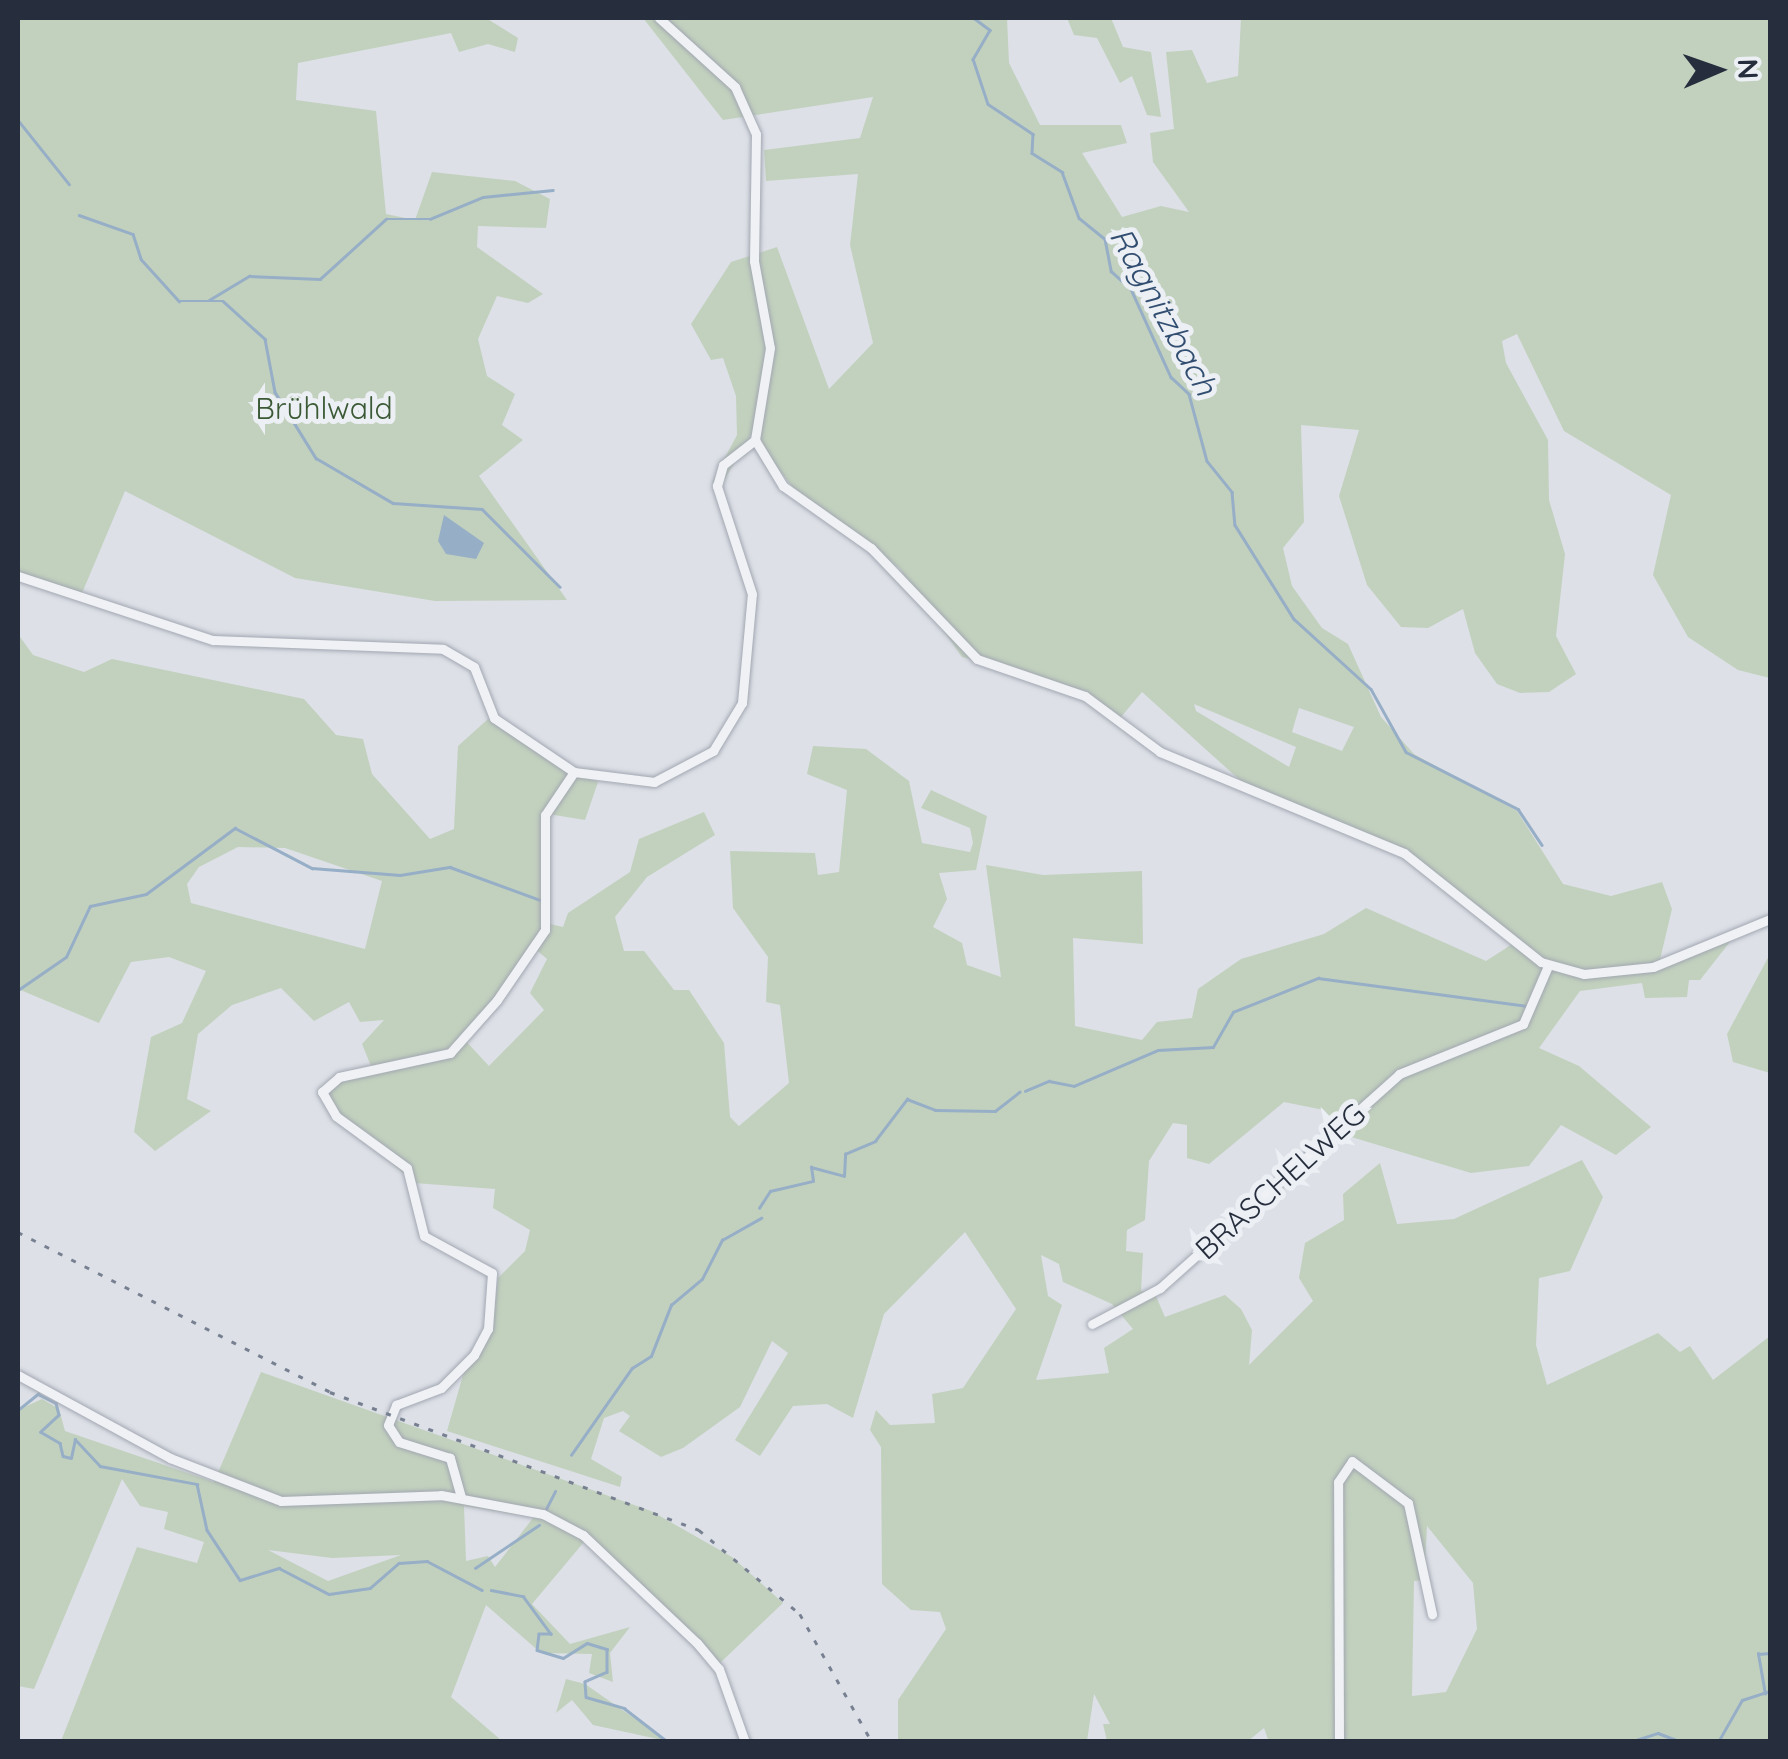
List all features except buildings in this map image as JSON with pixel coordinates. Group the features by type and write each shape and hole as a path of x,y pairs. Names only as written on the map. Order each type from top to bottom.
{"street":[{"path":"660,18 735,88 756,134 754,261 770,348 755,440 783,486 880,556 977,660 1085,696 1160,752 1404,854 1548,966 1584,974 1654,967 1770,920"},
{"path":"18,576 214,640 444,649 474,667 494,718 574,772 670,778 727,736 749,678 752,594 717,486 723,466 755,440"},
{"path":"461,1497 450,1458 398,1442 388,1425 396,1405 441,1388 474,1355 488,1330 492,1274 424,1236 407,1168 336,1116 322,1092 339,1077 450,1053 497,1000 545,930 545,815 574,772"},
{"name":"BRASCHELWEG","path":"1092,1324 1160,1288 1400,1074 1523,1024 1548,966"},
{"path":"18,1375 170,1458 264,1496 305,1504 461,1497 543,1514 606,1555 719,1670 745,1742"},
{"path":"1339,1742 1338,1482 1352,1462 1408,1503 1432,1614"}],"green space":[{"name":"Brühlwald","path":"18,18 486,18 518,38 515,52 488,44 459,52 451,33 298,63 296,100 376,111 386,214 415,220 432,172 515,181 550,199 546,228 478,226 477,247 543,294 528,303 497,296 478,339 487,376 515,394 502,425 523,440 479,476 567,600 435,601 295,578 125,491 80,598 18,576"},
{"path":"643,18 1007,18 1009,63 1040,125 1121,125 1127,143 1082,153 1122,217 1161,206 1189,212 1153,162 1150,133 1174,129 1166,52 1192,50 1207,83 1238,76 1241,18 1770,18 1770,678 1738,670 1688,637 1653,575 1671,495 1564,431 1517,334 1502,341 1506,363 1548,440 1549,500 1565,554 1556,636 1576,674 1549,692 1520,693 1497,684 1475,653 1463,609 1428,628 1401,627 1367,585 1339,496 1359,430 1301,425 1304,522 1283,548 1292,586 1322,628 1348,644 1381,717 1414,754 1517,811 1563,884 1611,896 1662,882 1672,909 1658,968 1733,938 1700,980 1689,980 1687,997 1645,998 1642,983 1580,991 1539,1048 1579,1066 1651,1127 1616,1155 1561,1125 1529,1166 1471,1173 1348,1136 1324,1110 1284,1102 1209,1164 1187,1158 1187,1125 1173,1123 1149,1161 1145,1220 1127,1230 1126,1251 1143,1253 1141,1291 1155,1294 1165,1317 1225,1295 1241,1309 1252,1330 1249,1365 1313,1301 1299,1278 1305,1243 1344,1220 1343,1194 1380,1163 1397,1224 1454,1219 1582,1160 1603,1197 1570,1271 1539,1278 1536,1345 1547,1385 1658,1333 1680,1352 1690,1346 1713,1380 1770,1336 1770,1741 1269,1742 1264,1728 1248,1741 1107,1741 1103,1724 1110,1724 1094,1694 1087,1741 898,1741 898,1700 946,1629 940,1612 911,1610 882,1584 881,1447 870,1430 876,1410 890,1425 935,1423 932,1394 963,1388 1016,1309 965,1232 884,1314 853,1418 827,1404 793,1406 760,1456 735,1440 788,1353 772,1341 740,1407 683,1448 661,1457 619,1431 630,1416 623,1411 604,1418 591,1459 622,1477 620,1487 447,1431 463,1375 492,1329 498,1278 525,1251 530,1230 493,1208 495,1189 414,1183 325,1104 329,1084 373,1071 362,1044 384,1020 360,1022 349,1002 314,1021 281,988 232,1005 198,1034 187,1099 211,1111 155,1151 134,1132 151,1037 182,1023 206,971 169,957 131,962 99,1023 18,989 18,634 33,655 84,672 112,659 304,699 336,735 363,739 372,774 430,839 454,829 458,746 488,719 560,768 598,782 585,820 542,813 550,924 563,927 568,913 630,872 639,839 704,812 715,835 647,877 615,917 624,951 644,951 674,990 689,990 724,1043 730,1117 739,1126 789,1083 780,1005 766,1002 768,957 733,908 730,851 815,853 818,875 839,872 847,790 807,774 813,746 866,749 909,781 922,843 970,852 973,843 970,828 921,808 931,790 987,816 976,870 939,873 947,899 933,927 962,943 967,965 1001,977 986,865 1043,875 1142,871 1143,944 1073,938 1075,1026 1142,1040 1157,1022 1192,1018 1198,989 1241,959 1324,934 1366,908 1486,961 1517,941 1427,866 1242,782 1142,692 1121,717 1085,691 962,657 899,568 793,488 752,434 723,482 712,482 737,435 736,396 723,358 711,360 691,324 731,262 777,247 829,389 873,343 850,245 858,174 766,181 764,150 860,138 873,97 723,120","holes":["1194,704 1296,747 1289,767 1196,711","1299,708 1354,727 1342,751 1292,732","238,847 285,848 382,881 365,949 191,903 187,884 199,867","534,948 547,959 530,993 544,1010 489,1066 463,1038","1041,1255 1059,1264 1063,1282 1112,1304 1133,1329 1104,1348 1109,1373 1036,1380 1062,1305 1048,1296","1427,1526 1473,1583 1477,1629 1446,1692 1412,1696 1414,1581 1424,1580"]},
{"path":"1067,18 1111,18 1123,47 1151,52 1161,117 1147,115 1132,76 1120,83 1097,38 1074,35"},
{"path":"1770,954 1770,1073 1733,1062 1727,1034"},
{"path":"261,1372 651,1511 732,1557 783,1603 720,1663 589,1536 532,1604 570,1644 630,1627 610,1653 613,1682 589,1673 592,1654 541,1653 486,1605 451,1697 502,1741 61,1741 137,1547 197,1563 204,1542 164,1529 168,1512 140,1506 122,1479 34,1689 18,1686 18,1410 42,1399 59,1409 65,1431 214,1482","holes":["464,1506 533,1517 533,1518 495,1567 488,1556 466,1561","268,1550 332,1558 401,1555 328,1581"]},
{"path":"566,1679 585,1684 667,1741 593,1725 572,1700 556,1713"}],"water":[{"path":"444,515 484,543 476,559 446,554 438,541"}],"waterway":[{"name":"Ragnitzbach","path":"974,18 990,30 973,59 988,104 1033,134 1032,153 1062,172 1079,218 1105,239 1111,271 1131,289 1171,377 1189,394 1207,461 1232,492 1235,525 1294,619 1371,689 1406,752 1518,809 1542,845"},
{"path":"18,120 69,184"},
{"path":"209,300 249,276 320,279 386,219 430,219 483,197 553,190"},
{"path":"79,215 133,234 141,259 179,301 223,301 265,339 275,392 316,458 393,503 482,509 560,587"},
{"path":"18,990 66,957 90,906 146,894 235,828 312,868 400,875 450,867 540,900"},
{"path":"1025,1091 1049,1081 1074,1086 1158,1050 1213,1047 1233,1012 1318,978 1529,1006"},
{"path":"759,1208 770,1191 813,1181 811,1167 844,1176 845,1154 875,1141 907,1099 935,1110 995,1111 1019,1092"},
{"path":"571,1455 632,1368 651,1356 671,1305 702,1279 722,1240 761,1218"},
{"path":"18,1410 38,1394 56,1403 59,1415 41,1432 60,1443 63,1456 71,1458 75,1439 100,1466 197,1484 207,1530 240,1580 279,1568 329,1594 370,1588 399,1563 427,1561 482,1590"},
{"path":"545,1511 555,1491"},
{"path":"475,1568 539,1525"},
{"path":"491,1590 523,1596 551,1634 539,1634 537,1650 563,1658 587,1643 607,1649 607,1672 585,1682 586,1697 624,1708 668,1742"},
{"path":"1765,1694 1758,1654 1770,1653"},
{"path":"1718,1742 1742,1700 1770,1691"},
{"path":"1630,1742 1658,1733 1682,1742"}],"railway":[{"path":"18,1232 330,1392 699,1530 800,1614 872,1742"}]}
